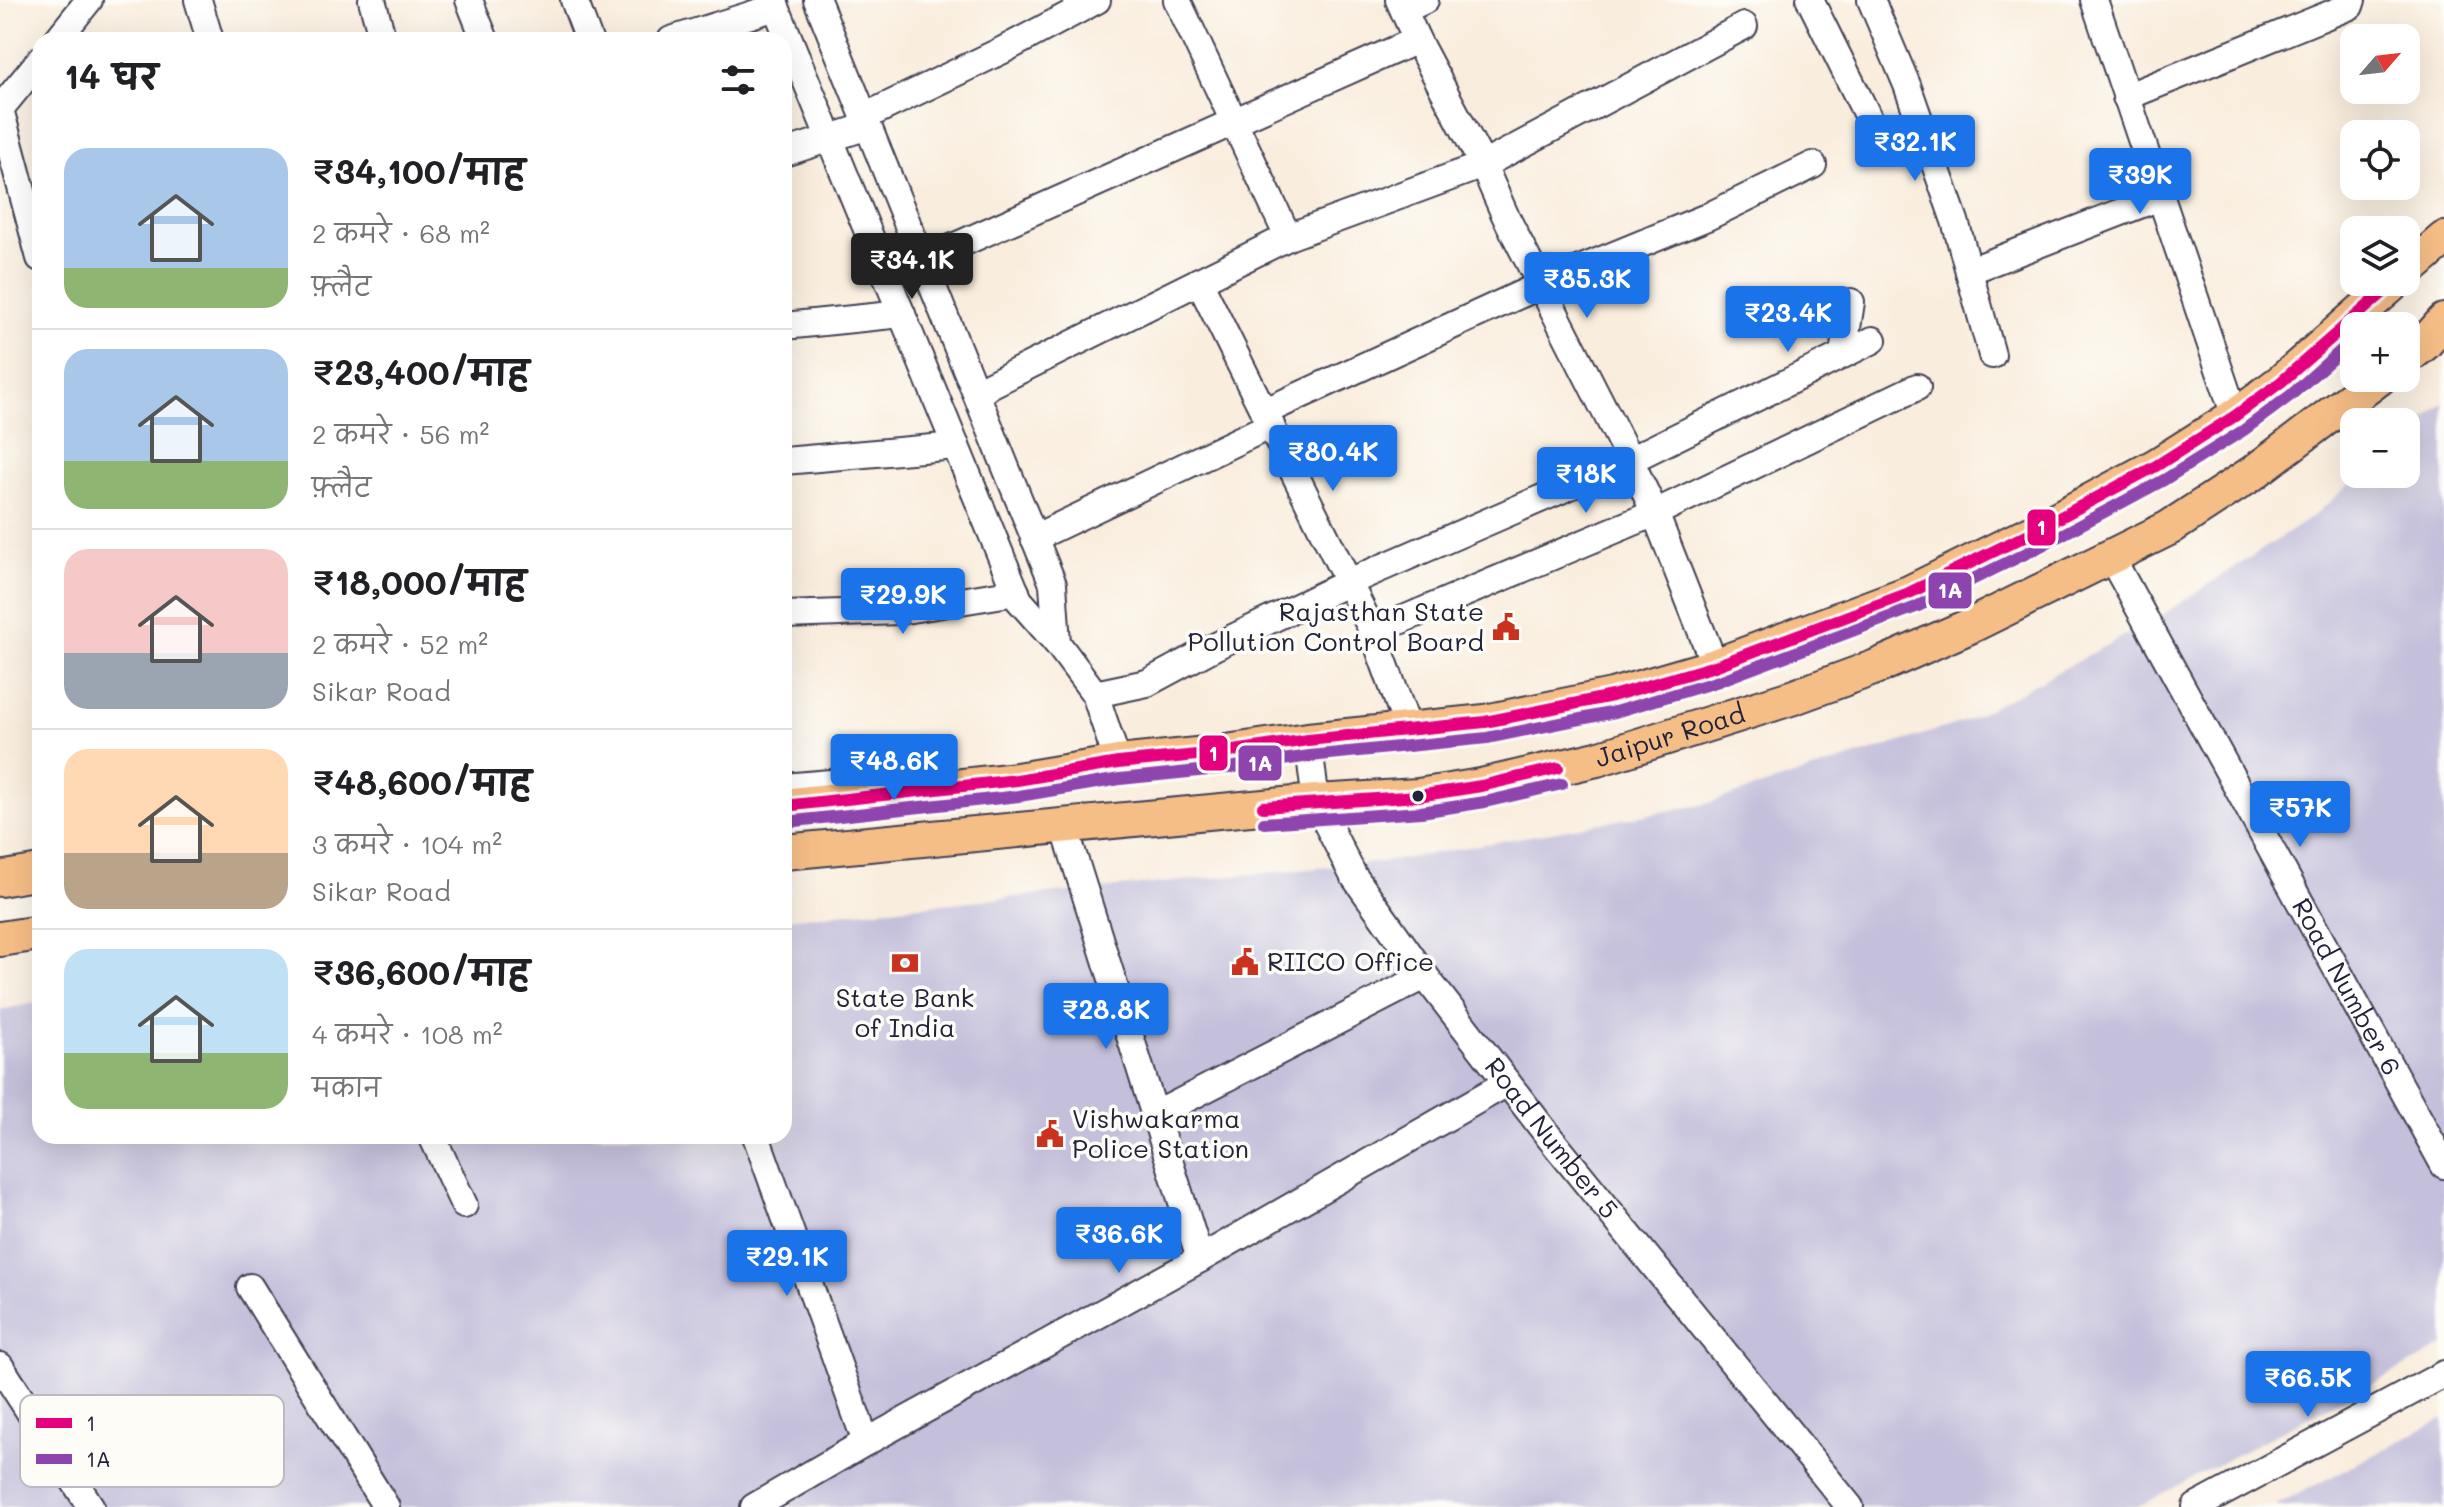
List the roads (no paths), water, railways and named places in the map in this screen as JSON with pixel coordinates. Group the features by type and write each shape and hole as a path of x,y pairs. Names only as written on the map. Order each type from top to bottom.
{"main road":[{"path":"2420,260 2444,239"},
{"path":"792,805 1017,780 1118,763 1308,740 1485,722 1612,696 1715,666 1909,593 2029,534 2156,466 2235,416 2281,382 2379,296"},
{"path":"2420,347 2444,321"},
{"name":"Jaipur Road","path":"792,851 1316,802 1418,796 1481,786 1597,759 1794,697 1876,667 1972,625 2169,528 2253,473 2360,392"},
{"path":"0,879 32,873"},
{"path":"0,939 32,934"}],"street":[{"path":"63,32 89,0"},
{"path":"198,0 208,32"},
{"path":"372,0 381,32"},
{"path":"469,0 482,32"},
{"path":"574,0 586,32"},
{"path":"817,0 1053,584 1057,643"},
{"path":"792,151 830,139 866,122 1097,0"},
{"path":"1177,0 1288,237"},
{"path":"1810,0 1868,117"},
{"path":"1871,0 1955,221 1992,355"},
{"path":"2094,0 2235,416"},
{"path":"2126,97 2350,6 2352,0"},
{"path":"1409,3 1417,40 1483,165 1655,513 1715,666"},
{"path":"694,32 774,4 786,32"},
{"path":"943,415 978,399 990,385 1288,237 1483,165 1744,26"},
{"path":"922,261 1417,40"},
{"path":"792,47 1019,600 1057,643 1095,694 1118,763"},
{"path":"32,70 0,109 32,228"},
{"path":"1034,538 1268,418 1541,285 1707,217 1813,165"},
{"path":"1969,271 2160,197"},
{"path":"1199,281 1373,632 1409,731"},
{"path":"1843,354 1851,302"},
{"path":"792,325 902,314"},
{"path":"1095,694 1147,683 1349,582 1630,460 1873,340"},
{"path":"1373,632 1655,513 1917,387"},
{"path":"792,460 956,446"},
{"name":"Road Number 6","path":"2111,557 2444,1165"},
{"path":"792,615 899,611 1016,592"},
{"name":"Road Number 5","path":"1308,740 1316,802 1353,875 1507,1083 1850,1507"},
{"path":"792,786 1002,767 1017,780"},
{"path":"1064,826 1200,1259"},
{"path":"0,865 32,859"},
{"path":"1153,1116 1425,976"},
{"path":"754,1507 1200,1259 1507,1083"},
{"path":"436,1144 464,1205"},
{"path":"759,1144 866,1442"},
{"path":"250,1287 386,1507"},
{"path":"0,1366 20,1397"},
{"path":"2196,1507 2444,1374"},
{"path":"78,1487 91,1507"}],"place":[{"name":"Rajasthan State Pollution Control Board","path":"1506,627"},
{"name":"RIICO Office","path":"1245,962"},
{"name":"State Bank of India","path":"905,963"},
{"name":"Vishwakarma Police Station","path":"1050,1134"}]}
